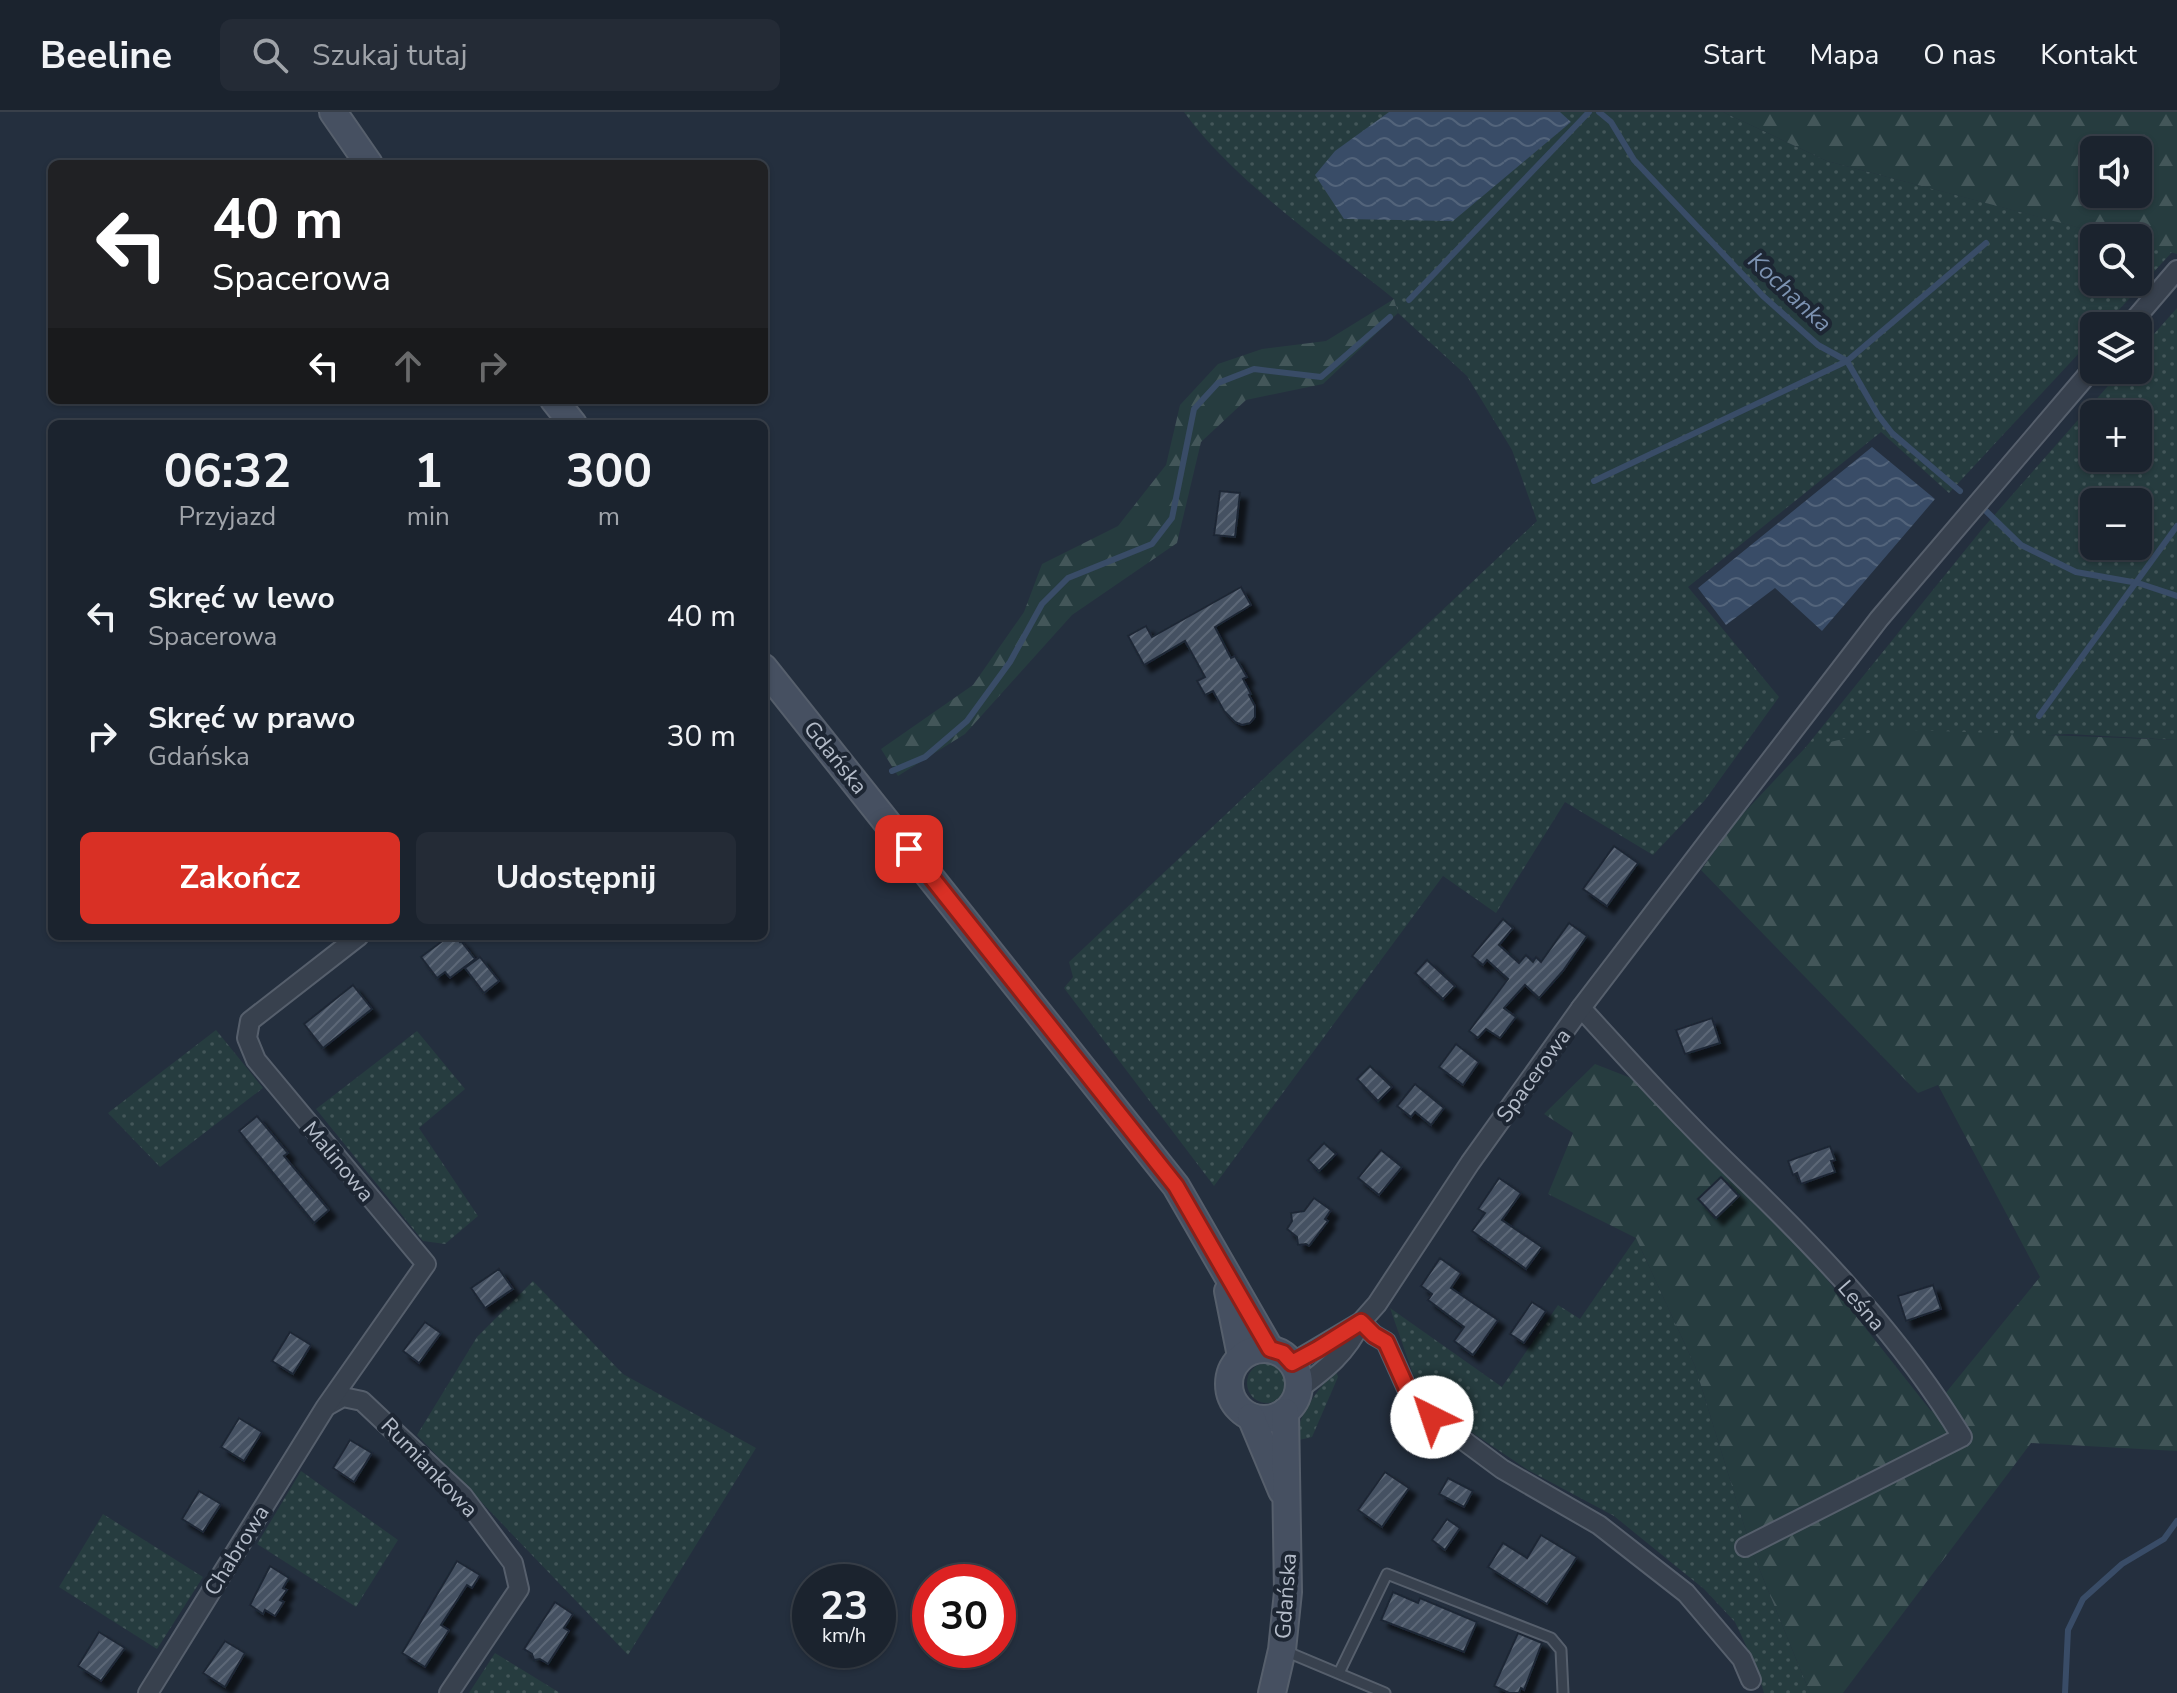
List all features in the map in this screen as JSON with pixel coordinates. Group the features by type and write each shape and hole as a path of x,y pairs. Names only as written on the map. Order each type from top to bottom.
{"main road":[{"path":"333,112 366,160"},
{"path":"557,404 570,420"},
{"name":"Gdańska","path":"768,673 1176,1186 1270,1349"},
{"name":"Gdańska","path":"1223,1268 1241,1356"},
{"path":"1255,1349 1270,1349 1283,1353 1292,1363 1298,1375 1299,1389 1285,1412 1269,1419 1251,1417 1239,1409 1231,1397 1228,1382 1232,1368 1241,1356 1255,1349"},
{"name":"Gdańska","path":"1272,1693 1282,1650 1289,1568 1285,1412"},
{"name":"Gdańska","path":"1251,1417 1285,1498"}],"street":[{"path":"2141,312 2177,270"},
{"name":"Spacerowa","path":"1292,1363 1361,1322 1377,1304 1470,1163 1581,1008 1713,835 1879,619 2080,383"},
{"name":"Malinowa","path":"325,1408 426,1264 256,1060 247,1038 250,1021 354,940"},
{"name":"Leśna","path":"1581,1008 1727,1163 1767,1198 1870,1312 1933,1390 1962,1437 1745,1547"},
{"path":"1361,1322 1386,1342 1408,1391 1432,1417 1502,1469 1599,1525 1686,1593 1742,1659 1751,1680"},
{"name":"Spacerowa","path":"1299,1389 1336,1360 1352,1342 1361,1322"},
{"name":"Rumiankowa","path":"325,1408 343,1397 362,1401 463,1496 513,1563 519,1589 449,1693"},
{"name":"Chabrowa","path":"148,1693 325,1408"}],"lane":[{"path":"1339,1673 1387,1574 1551,1638 1561,1650 1563,1693"},
{"path":"1282,1650 1385,1693"}],"green space":[{"path":"1184,112 1723,112 1827,161 2080,228 2080,296 2132,296 2117,312 2080,312 2080,352 1949,493 1881,432 1688,587 1779,697 1705,800 1653,855 1565,802 1496,913 1443,876 1214,1186 1064,988 1073,977 1069,962 1537,521 1512,450 1467,376 1398,313 1394,299 1255,187 1205,138"},
{"path":"1723,112 2177,112 2177,254 2152,247 2152,224 2080,224 2080,228 1827,161"},
{"path":"2152,246 2173,251 2152,274"},
{"path":"1394,299 1398,313 1323,384 1246,400 1201,442 1177,543 1072,615 965,734 898,776 881,749 973,685 1024,612 1042,564 1118,526 1166,465 1180,405 1218,364 1262,349 1326,341"},
{"path":"2177,308 2177,740 2068,734 1805,748 1983,528 2080,418 2080,472 2152,472 2152,400 2096,400 2110,384 2152,384 2152,336"},
{"path":"1885,729 2177,740 2177,1451 2031,1443 1843,1693 1810,1693 1752,1551 1695,1366 1636,1238 1548,1194 1573,1133 1544,1114 1595,1064 1636,1080 1818,1268 1931,1411 2040,1277 1938,1085 1918,1093 1701,870 1738,819 1805,748"},
{"path":"216,1030 263,1088 160,1167 108,1113"},
{"path":"417,1031 465,1089 419,1128 478,1216 445,1244 423,1241 316,1109"},
{"path":"1636,1238 1695,1366 1752,1551 1810,1693 1764,1693 1756,1667 1735,1622 1704,1589 1614,1516 1528,1470 1431,1405 1413,1374 1390,1308 1502,1387 1558,1305 1580,1319"},
{"path":"533,1281 623,1374 756,1448 628,1655 417,1435 477,1337"},
{"path":"1267,1363 1281,1369 1287,1383 1281,1397 1267,1403 1253,1397 1247,1383 1253,1369"},
{"path":"1336,1371 1338,1377 1312,1437 1295,1441 1310,1403"},
{"path":"301,1471 398,1540 356,1607 257,1544"},
{"path":"103,1514 203,1577 157,1649 59,1587"},
{"path":"495,1653 560,1693 469,1693"}],"water":[{"path":"1389,112 1560,112 1571,122 1453,221 1344,219 1315,175 1335,151"},
{"path":"1872,447 1935,499 1822,631 1775,588 1726,625 1698,588"}],"building":[{"path":"1220,491 1240,493 1235,537 1214,535"},
{"path":"1241,587 1251,605 1215,627 1231,658 1235,656 1247,677 1243,679 1255,706 1255,717 1250,723 1242,725 1224,711 1213,691 1205,695 1197,681 1205,677 1185,641 1144,665 1128,636 1146,626 1152,637"},
{"path":"1614,846 1638,863 1607,906 1583,889"},
{"path":"1503,919 1513,928 1499,945 1519,963 1526,955 1533,962 1536,957 1541,962 1569,923 1587,936 1563,971 1539,998 1525,985 1504,1008 1516,1017 1500,1038 1486,1029 1478,1038 1469,1031 1508,979 1487,960 1483,965 1472,956"},
{"path":"444,940 458,940 475,959 450,978 445,972 437,978 421,957"},
{"path":"480,957 499,981 484,993 465,968"},
{"path":"1427,960 1455,986 1443,999 1415,973"},
{"path":"353,985 372,1009 323,1048 304,1024"},
{"path":"1712,1018 1720,1043 1685,1054 1676,1030"},
{"path":"1456,1044 1479,1062 1463,1085 1439,1067"},
{"path":"1370,1066 1392,1087 1378,1101 1357,1079"},
{"path":"1415,1084 1444,1108 1431,1125 1415,1112 1411,1117 1397,1106"},
{"path":"257,1116 288,1153 284,1156 329,1210 314,1223 239,1131"},
{"path":"1324,1143 1336,1154 1319,1171 1308,1160"},
{"path":"1830,1146 1835,1172 1801,1184 1797,1173 1793,1175 1788,1161"},
{"path":"1381,1150 1402,1167 1379,1195 1358,1178"},
{"path":"1721,1177 1739,1196 1716,1218 1698,1199"},
{"path":"1499,1178 1521,1193 1502,1220 1542,1247 1526,1269 1472,1231 1485,1213 1478,1209"},
{"path":"1314,1198 1331,1210 1325,1219 1328,1221 1309,1246 1298,1245 1297,1237 1287,1229 1292,1221 1291,1213 1304,1211"},
{"path":"1440,1258 1461,1273 1451,1288 1498,1320 1473,1355 1454,1341 1464,1327 1428,1300 1432,1294 1421,1286"},
{"path":"499,1269 513,1289 485,1308 471,1288"},
{"path":"1933,1285 1941,1309 1906,1321 1898,1296"},
{"path":"1532,1302 1546,1311 1524,1343 1510,1334"},
{"path":"425,1322 441,1333 419,1363 403,1351"},
{"path":"290,1332 311,1345 293,1374 272,1361"},
{"path":"239,1418 262,1432 244,1461 221,1447"},
{"path":"350,1440 372,1453 354,1482 333,1468"},
{"path":"1385,1472 1409,1488 1382,1527 1358,1510"},
{"path":"1448,1478 1473,1491 1464,1507 1439,1494"},
{"path":"199,1491 221,1504 203,1532 182,1519"},
{"path":"1447,1519 1460,1528 1445,1550 1432,1540"},
{"path":"1541,1535 1577,1557 1547,1604 1488,1567 1503,1543 1527,1558"},
{"path":"457,1561 480,1575 472,1588 467,1585 441,1625 449,1630 425,1667 402,1653"},
{"path":"270,1566 289,1578 283,1588 287,1590 280,1600 284,1602 275,1616 265,1610 263,1614 250,1605"},
{"path":"1393,1592 1418,1603 1420,1598 1477,1622 1464,1652 1381,1620"},
{"path":"555,1602 573,1614 564,1628 569,1631 548,1664 540,1659 534,1660 532,1654 524,1649"},
{"path":"99,1632 125,1648 101,1681 78,1666"},
{"path":"1518,1633 1542,1643 1524,1690 1521,1688 1519,1693 1509,1693 1494,1686"},
{"path":"225,1641 245,1653 225,1687 203,1673"}],"waterway":[{"path":"1409,300 1589,112"},
{"name":"Kochanka","path":"1599,112 1611,122 1634,160 1763,296 1818,345 1847,361 1892,433 1960,491"},
{"path":"1594,481 1847,361 1986,243"},
{"path":"892,771 925,757 967,721 1010,662 1042,604 1068,578 1152,544 1172,518 1194,409 1218,383 1254,369 1321,377 1390,317"},
{"name":"Kochanka","path":"1986,511 2021,545 2076,572 2138,583 2177,596"},
{"path":"2039,716 2177,526"},
{"path":"2065,1693 2068,1630 2083,1599 2122,1564 2164,1539 2177,1521"}],"route":[{"path":"909,849 1176,1186 1270,1349 1283,1353 1292,1363 1361,1322 1386,1342 1408,1391 1432,1417"}]}
